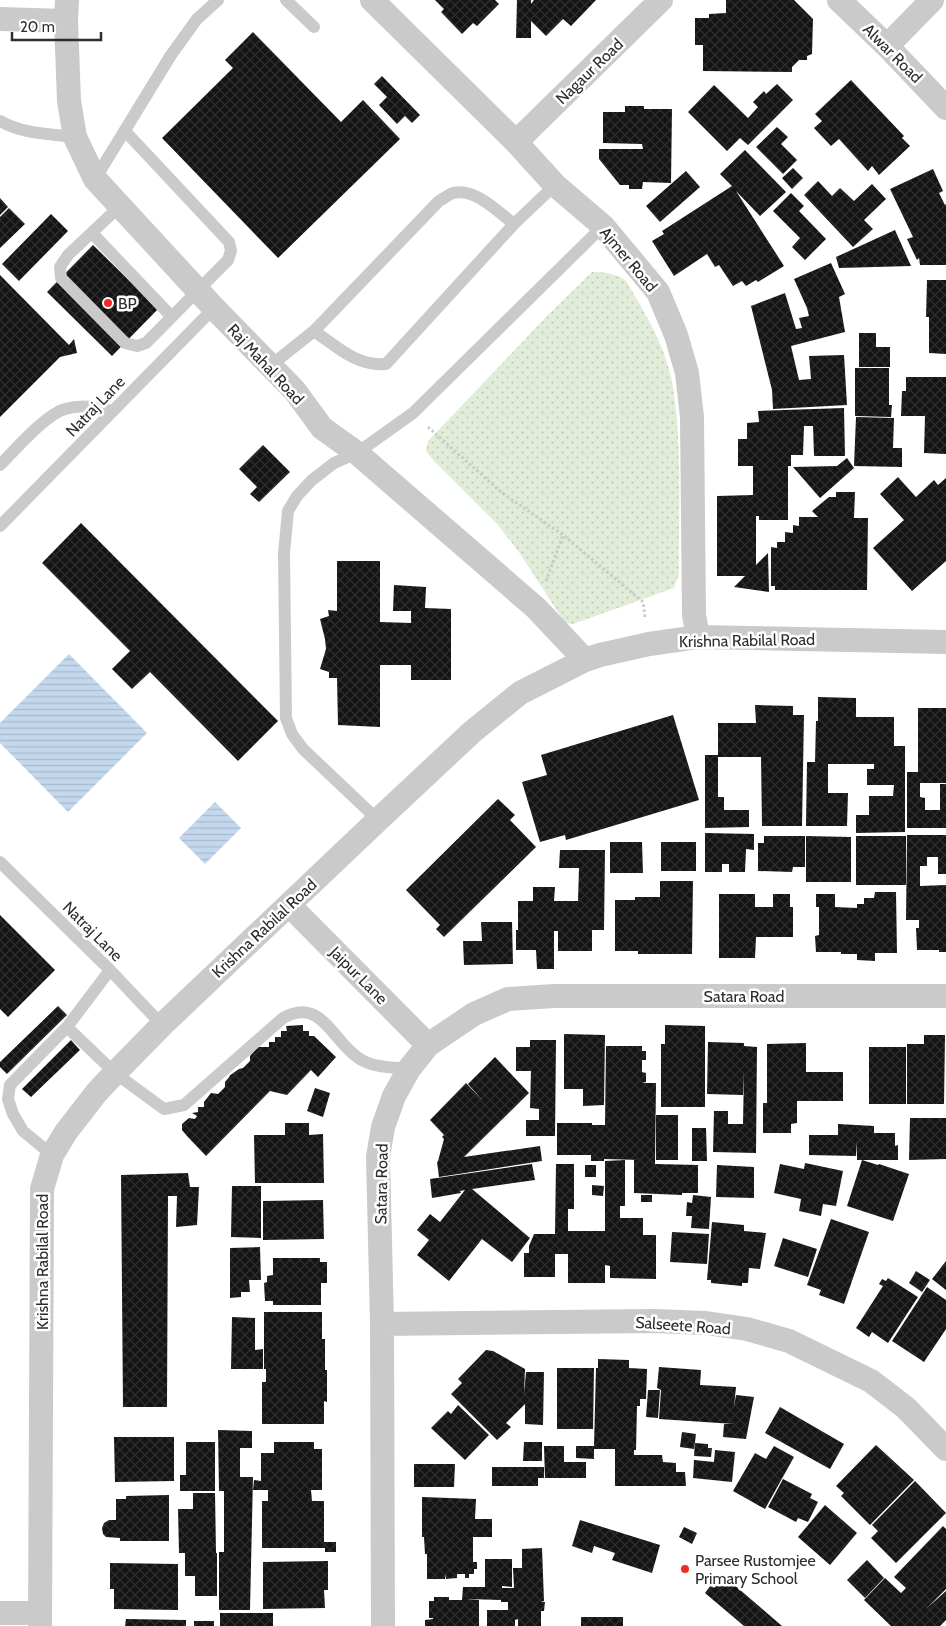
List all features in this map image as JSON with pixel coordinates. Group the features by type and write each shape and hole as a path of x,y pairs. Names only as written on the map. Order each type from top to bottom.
{"street":[{"name":"Ajmer Road","path":"372,0 516,142 555,185 603,226 658,292 676,336 687,373 692,417 694,615 698,637"},
{"name":"Nagaur Road","path":"516,142 661,0"},
{"name":"Alwar Road","path":"839,0 887,46 946,108"},
{"path":"887,46 932,0"},
{"path":"0,19 66,10"},
{"name":"Raj Mahal Road","path":"66,10 69,101 75,137 95,179 197,290 294,391 322,428 357,453 536,608 585,660"},
{"name":"Krishna Rabilal Road","path":"40,1620 42,1189 52,1154 66,1132 97,1092 162,1025 378,820 472,732 520,693 585,660 649,644 698,637 946,642"},
{"name":"Jaipur Lane","path":"290,905 428,1045"},
{"name":"Satara Road","path":"384,1626 382,1324 378,1157 386,1119 394,1096 409,1069 428,1045 474,1014 508,999 554,996 946,996"},
{"name":"Salseete Road","path":"382,1324 654,1321 706,1323 747,1329 789,1341 871,1381 906,1408 946,1449"},
{"path":"0,1613 40,1620"}],"lane":[{"path":"95,179 171,55 197,19 218,0"},
{"path":"286,0 314,26"},
{"path":"0,121 8,126 27,132 75,137"},
{"path":"120,206 68,255 60,267 61,278 125,343 137,346 146,343 228,260 231,251 229,242 125,131"},
{"path":"314,331 363,363 386,364 514,224 555,185"},
{"path":"270,366 314,331 439,201 452,194 467,193 482,200 514,224"},
{"path":"378,820 303,749 292,734 286,718 284,553 288,511 297,496 312,480 334,463 357,453 413,413 603,226"},
{"path":"92,233 171,316"},
{"name":"Natraj Lane","path":"0,526 214,308"},
{"path":"0,465 47,419 63,409 79,406 112,411"},
{"name":"Natraj Lane","path":"0,862 110,970 162,1025"},
{"path":"52,1154 23,1131 13,1114 8,1099 10,1085 67,1027 110,970"},
{"path":"67,1027 115,1073 164,1108 184,1105 282,1018 294,1012 313,1014 353,1054 362,1060 374,1065 409,1069"}],"path":[{"path":"413,413 501,492 563,535 643,602 649,644"},
{"path":"536,608 563,535"}],"green space":[{"path":"592,272 618,276 626,281 654,330 669,368 678,429 679,574 674,588 573,624 565,623 521,555 498,525 426,451 428,441 548,315"}],"water":[{"path":"69,654 147,733 68,812 0,743 0,723"},
{"path":"215,802 241,828 205,864 179,838"}],"building":[{"path":"435,0 495,0 499,4 477,26 473,23 462,34 441,12 444,9"},
{"path":"517,0 531,0 531,4 534,0 596,0 571,26 563,19 546,36 531,21 531,38 516,38"},
{"path":"726,0 794,0 813,19 812,54 807,56 807,60 799,60 792,67 792,72 703,71 703,45 695,45 695,18 709,18 709,14 726,13"},
{"path":"253,32 341,122 363,100 400,139 278,258 162,138 233,68 225,60"},
{"path":"382,76 420,115 412,123 405,116 397,124 379,105 387,97 374,84"},
{"path":"851,80 904,136 902,138 910,146 879,175 872,166 868,171 839,139 831,146 814,128 822,121 815,114"},
{"path":"777,84 793,100 748,145 740,138 727,151 688,112 714,85 748,118 758,107 753,102 764,91 766,94"},
{"path":"625,106 644,106 644,109 672,109 671,183 643,182 642,189 629,189 629,185 620,185 599,159 599,149 643,149 642,144 603,143 603,112 625,112"},
{"path":"777,127 788,137 781,144 797,160 783,174 756,147"},
{"path":"745,150 786,192 760,216 736,191 784,266 758,282 756,280 746,286 742,281 733,286 719,265 715,267 707,254 674,276 652,241 664,234 662,231 732,186 720,174"},
{"path":"793,168 803,178 792,189 782,178"},
{"path":"933,169 943,191 939,193 946,204 946,265 920,265 919,258 917,260 907,239 913,237 890,189"},
{"path":"686,171 700,187 660,222 646,206"},
{"path":"818,181 832,196 840,188 854,201 872,184 886,199 864,220 873,229 853,247 804,195"},
{"path":"791,193 804,206 799,211 826,239 805,260 792,247 800,238 773,211"},
{"path":"0,198 8,207 0,215"},
{"path":"9,208 25,224 0,248 0,217"},
{"path":"51,214 68,231 19,281 2,264"},
{"path":"895,230 911,266 839,268 836,257"},
{"path":"93,245 158,309 112,356 47,292"},
{"path":"831,263 845,294 839,297 845,332 791,346 799,380 811,379 809,356 844,355 847,405 773,409 772,390 751,306 785,293 796,329 802,328 799,318 809,316 794,279"},
{"path":"0,275 69,345 74,339 77,353 60,357 0,417"},
{"path":"927,280 946,280 946,354 929,353 929,317 926,317"},
{"path":"859,333 876,333 876,347 890,347 890,367 859,367"},
{"path":"855,368 889,368 889,405 892,405 891,417 855,416"},
{"path":"906,377 946,377 946,454 924,453 925,416 901,416 902,391 906,391"},
{"path":"844,408 845,456 814,456 813,426 804,426 803,455 791,455 791,466 788,466 788,520 759,520 759,516 756,516 756,565 768,553 769,592 734,587 745,576 717,576 717,496 753,495 753,466 738,466 738,439 747,439 747,423 759,422 758,411"},
{"path":"856,417 894,418 893,448 902,448 902,467 854,466"},
{"path":"263,445 290,472 259,502 250,494 257,487 239,469"},
{"path":"847,458 854,468 820,498 793,467 837,466"},
{"path":"898,477 916,497 934,480 938,485 946,478 946,561 912,591 873,548 904,520 880,494"},
{"path":"836,492 855,492 854,518 868,518 867,590 775,590 775,586 771,586 771,547 777,548 777,542 785,542 785,532 793,533 793,525 799,526 799,517 818,517 812,511 829,497 836,497"},
{"path":"81,523 278,721 238,761 150,672 132,689 112,669 130,651 42,563"},
{"path":"337,561 380,561 380,622 411,623 411,611 393,611 394,585 426,587 425,608 451,609 451,680 411,680 411,665 380,665 380,727 338,725 337,678 329,678 329,672 320,669 326,649 320,619 329,616 328,610 337,611"},
{"path":"818,697 856,698 856,717 894,717 894,746 905,746 905,832 856,833 856,815 869,815 869,796 893,796 894,785 867,785 867,769 874,769 874,764 828,764 828,793 848,793 847,826 806,826 807,762 815,762"},
{"path":"755,705 793,706 793,715 804,715 802,826 762,826 761,757 718,757 718,797 724,797 724,810 749,810 749,827 705,828 705,755 718,755 718,723 756,723"},
{"path":"918,708 946,708 946,783 920,783 920,797 925,798 925,810 940,810 940,784 946,784 946,828 907,828 907,772 918,772"},
{"path":"673,715 699,800 566,840 565,835 540,842 522,782 547,775 541,755"},
{"path":"498,799 515,815 510,820 536,847 444,937 436,929 440,925 406,890"},
{"path":"705,833 754,834 754,850 746,849 745,872 729,872 729,864 722,864 722,872 705,872"},
{"path":"907,835 946,835 946,874 938,874 938,857 927,857 927,866 920,866 920,886 946,885 946,952 939,952 939,950 917,950 916,928 919,928 919,920 906,920"},
{"path":"764,836 805,836 805,867 793,867 792,872 758,871 758,843 764,843"},
{"path":"806,836 851,837 851,882 806,882"},
{"path":"856,836 906,836 906,885 856,885"},
{"path":"610,842 642,842 643,873 610,873"},
{"path":"661,842 696,842 696,871 661,871"},
{"path":"560,850 605,850 604,930 592,930 592,951 558,951 558,931 554,931 554,969 537,969 536,950 516,950 518,901 533,901 533,887 555,887 554,901 578,901 579,868 559,868"},
{"path":"660,881 693,881 692,954 638,954 638,951 615,951 615,900 635,900 635,897 660,897"},
{"path":"875,892 896,892 897,953 875,953 875,961 857,960 857,954 816,952 815,936 819,935 819,907 816,907 816,894 835,894 835,907 857,908 857,904 864,904 864,898 874,898"},
{"path":"719,894 755,894 755,907 773,907 773,894 790,894 790,907 793,907 793,937 756,937 755,958 719,958"},
{"path":"0,915 55,970 8,1017 0,1009"},
{"path":"481,922 512,922 513,964 464,965 463,941 482,941"},
{"path":"58,1006 67,1015 7,1074 0,1067 0,1062"},
{"path":"303,1025 303,1031 309,1031 309,1036 314,1036 336,1057 318,1077 311,1070 287,1095 270,1091 206,1156 182,1130 182,1124 189,1118 195,1119 197,1116 192,1113 198,1112 198,1107 204,1107 204,1102 211,1093 218,1094 225,1087 225,1082 229,1076 243,1068 250,1061 250,1056 258,1047 269,1047 269,1042 275,1042 275,1037 281,1037 281,1031 287,1031 286,1026"},
{"path":"665,1025 705,1026 705,1107 661,1107 661,1044 665,1044"},
{"path":"564,1034 605,1035 604,1105 583,1106 583,1089 564,1089"},
{"path":"924,1035 945,1035 944,1104 907,1104 907,1044 924,1044"},
{"path":"71,1040 80,1050 31,1097 22,1089"},
{"path":"530,1040 556,1040 555,1136 526,1136 526,1120 539,1120 539,1109 530,1108 531,1071 516,1071 516,1047 530,1047"},
{"path":"708,1042 744,1043 744,1046 757,1047 756,1153 713,1152 714,1111 728,1111 728,1124 743,1124 744,1071 743,1095 707,1094"},
{"path":"806,1043 806,1072 843,1072 843,1101 797,1101 797,1123 791,1124 791,1133 763,1133 763,1103 767,1103 767,1044"},
{"path":"606,1046 642,1046 642,1051 646,1051 646,1060 642,1060 642,1072 646,1073 646,1082 642,1083 656,1083 655,1164 698,1165 698,1193 682,1193 682,1195 634,1193 634,1160 640,1160 604,1159 604,1161 591,1161 591,1155 557,1155 557,1123 605,1125"},
{"path":"869,1047 906,1047 906,1104 869,1104"},
{"path":"495,1057 529,1093 464,1157 540,1146 542,1161 439,1177 437,1162 444,1135 430,1120 466,1083 484,1102 468,1084"},
{"path":"315,1088 330,1093 323,1117 307,1111"},
{"path":"656,1115 678,1115 678,1160 656,1160"},
{"path":"910,1118 946,1118 946,1159 909,1160"},
{"path":"285,1123 309,1123 309,1135 323,1134 324,1183 255,1183 254,1135 285,1135"},
{"path":"838,1124 874,1126 874,1133 895,1133 895,1146 898,1145 898,1160 857,1160 857,1142 856,1156 809,1155 809,1135 838,1135"},
{"path":"692,1128 706,1128 707,1161 692,1161"},
{"path":"625,1160 625,1206 620,1206 620,1218 643,1218 643,1235 656,1235 656,1279 610,1278 610,1266 605,1265 605,1283 568,1283 568,1254 555,1254 555,1277 524,1277 524,1253 529,1253 529,1246 534,1234 555,1234 556,1164 574,1164 574,1209 568,1209 568,1231 605,1231 605,1161"},
{"path":"862,1160 909,1174 893,1221 847,1206"},
{"path":"805,1163 843,1171 836,1206 823,1204 821,1216 799,1211 801,1199 774,1193 780,1164 804,1169"},
{"path":"532,1164 535,1180 472,1189 530,1238 512,1262 482,1239 449,1281 417,1255 429,1240 417,1230 430,1214 440,1222 465,1190 460,1191 461,1193 432,1198 430,1179"},
{"path":"585,1165 596,1165 596,1177 585,1177"},
{"path":"717,1165 754,1167 754,1198 716,1197"},
{"path":"188,1173 190,1187 199,1187 197,1225 176,1227 177,1196 168,1196 167,1407 123,1407 121,1175"},
{"path":"592,1185 604,1186 603,1196 592,1195"},
{"path":"232,1186 261,1186 261,1238 231,1237"},
{"path":"641,1195 652,1195 652,1202 641,1202"},
{"path":"693,1195 711,1197 709,1229 691,1228 692,1216 686,1216 687,1202 692,1203"},
{"path":"323,1200 324,1239 263,1240 263,1201"},
{"path":"831,1219 869,1232 844,1304 819,1295 821,1290 807,1285"},
{"path":"712,1222 744,1225 744,1231 766,1233 760,1269 749,1268 748,1283 742,1283 742,1286 711,1283 711,1280 707,1280"},
{"path":"672,1232 709,1234 707,1264 670,1262"},
{"path":"783,1238 817,1249 808,1277 774,1266"},
{"path":"260,1247 261,1280 249,1280 250,1292 241,1292 241,1297 230,1298 230,1248"},
{"path":"273,1258 320,1258 320,1262 327,1262 327,1283 321,1283 321,1305 273,1305 273,1301 265,1301 264,1283 267,1282 267,1276 273,1275"},
{"path":"946,1261 946,1290 932,1279"},
{"path":"916,1271 930,1280 922,1292 909,1283"},
{"path":"888,1278 918,1297 888,1343 872,1332 869,1337 856,1328 883,1286 879,1284 882,1279 886,1281"},
{"path":"927,1287 946,1300 946,1329 924,1362 892,1341"},
{"path":"264,1312 322,1312 322,1339 325,1339 325,1370 327,1370 327,1402 324,1401 324,1424 262,1424 262,1382 266,1382 266,1369 264,1369"},
{"path":"232,1317 255,1318 255,1350 263,1349 263,1369 231,1369"},
{"path":"486,1350 493,1351 525,1369 524,1395 526,1372 544,1372 543,1425 525,1424 525,1404 506,1423 511,1427 497,1440 451,1394 462,1383 458,1379"},
{"path":"598,1359 629,1360 629,1368 647,1369 646,1399 640,1399 640,1406 637,1406 636,1450 634,1450 634,1455 662,1455 663,1462 676,1463 676,1472 685,1472 686,1486 615,1486 615,1449 594,1449 594,1459 576,1458 576,1446 594,1446 596,1368 598,1368"},
{"path":"659,1367 701,1370 700,1385 736,1387 734,1407 736,1395 754,1397 746,1439 723,1437 724,1424 734,1424 659,1419 661,1390 657,1388"},
{"path":"557,1368 594,1368 593,1429 557,1429"},
{"path":"648,1390 660,1390 658,1418 646,1417"},
{"path":"458,1405 489,1435 465,1460 431,1428 448,1411 451,1414"},
{"path":"780,1407 844,1444 830,1469 765,1433"},
{"path":"218,1430 252,1431 252,1448 240,1448 240,1477 253,1477 250,1610 219,1610 219,1552 224,1552 224,1491 219,1491"},
{"path":"682,1432 696,1434 694,1449 680,1447"},
{"path":"114,1437 174,1437 174,1481 115,1482"},
{"path":"186,1442 215,1442 215,1491 180,1491 180,1475 186,1475"},
{"path":"274,1442 314,1442 314,1449 322,1449 322,1490 311,1490 312,1501 324,1501 324,1542 336,1542 336,1552 325,1552 325,1548 262,1548 262,1501 268,1501 268,1490 253,1490 254,1480 261,1481 261,1453 274,1453"},
{"path":"524,1442 542,1442 542,1461 523,1461"},
{"path":"695,1443 708,1444 708,1448 712,1448 711,1457 694,1456"},
{"path":"876,1445 914,1480 870,1525 841,1496 844,1493 836,1486"},
{"path":"544,1446 564,1446 564,1462 586,1462 586,1478 545,1478"},
{"path":"774,1446 794,1457 765,1509 733,1491 755,1453 766,1459"},
{"path":"715,1450 735,1452 732,1482 693,1478 694,1460 714,1462"},
{"path":"414,1464 455,1464 454,1487 414,1487"},
{"path":"492,1467 544,1467 544,1478 538,1478 538,1486 492,1486"},
{"path":"783,1479 812,1494 810,1498 818,1502 808,1522 798,1518 796,1522 768,1507"},
{"path":"915,1481 946,1513 896,1563 871,1538 878,1531 872,1525"},
{"path":"193,1493 215,1493 217,1596 195,1596 195,1576 185,1576 185,1553 179,1553 178,1509 193,1509"},
{"path":"169,1495 169,1541 120,1541 120,1538 106,1537 103,1534 102,1528 104,1523 109,1520 116,1520 116,1499 126,1499 126,1496"},
{"path":"422,1497 476,1499 475,1519 492,1519 492,1537 473,1537 473,1562 477,1562 477,1569 474,1569 474,1574 469,1574 469,1578 465,1578 465,1574 457,1574 457,1578 446,1579 445,1574 445,1579 427,1579 427,1554 425,1554 424,1537 422,1537"},
{"path":"825,1505 857,1533 830,1565 798,1537"},
{"path":"580,1520 660,1545 652,1573 612,1560 615,1553 594,1546 592,1553 572,1546"},
{"path":"943,1526 946,1529 946,1589 926,1609 946,1591 946,1620 940,1626 891,1626 864,1600 885,1578 901,1593 906,1588 894,1577"},
{"path":"684,1527 697,1533 692,1544 679,1537"},
{"path":"542,1548 544,1601 541,1602 545,1602 544,1611 541,1611 541,1626 518,1626 518,1619 515,1620 515,1626 487,1626 487,1610 508,1610 508,1602 467,1599 479,1600 479,1626 425,1626 425,1620 433,1619 429,1618 429,1601 434,1601 434,1597 449,1597 449,1600 462,1600 463,1587 485,1587 485,1559 512,1559 512,1587 502,1586 502,1588 514,1588 513,1568 522,1568 522,1549"},
{"path":"867,1560 884,1578 865,1598 847,1580"},
{"path":"328,1561 328,1590 324,1590 325,1608 263,1609 263,1562"},
{"path":"110,1563 178,1564 178,1610 114,1609 114,1589 110,1589"},
{"path":"724,1576 782,1626 744,1626 705,1593 711,1585 714,1588"},
{"path":"220,1613 273,1613 273,1626 220,1626"},
{"path":"581,1617 623,1617 623,1626 581,1626"},
{"path":"126,1619 186,1620 186,1626 125,1626"},
{"path":"194,1621 214,1621 214,1626 194,1626"}],"place":[{"name":"BP","path":"108,303"},
{"name":"Parsee Rustomjee Primary School","path":"685,1569"}]}
